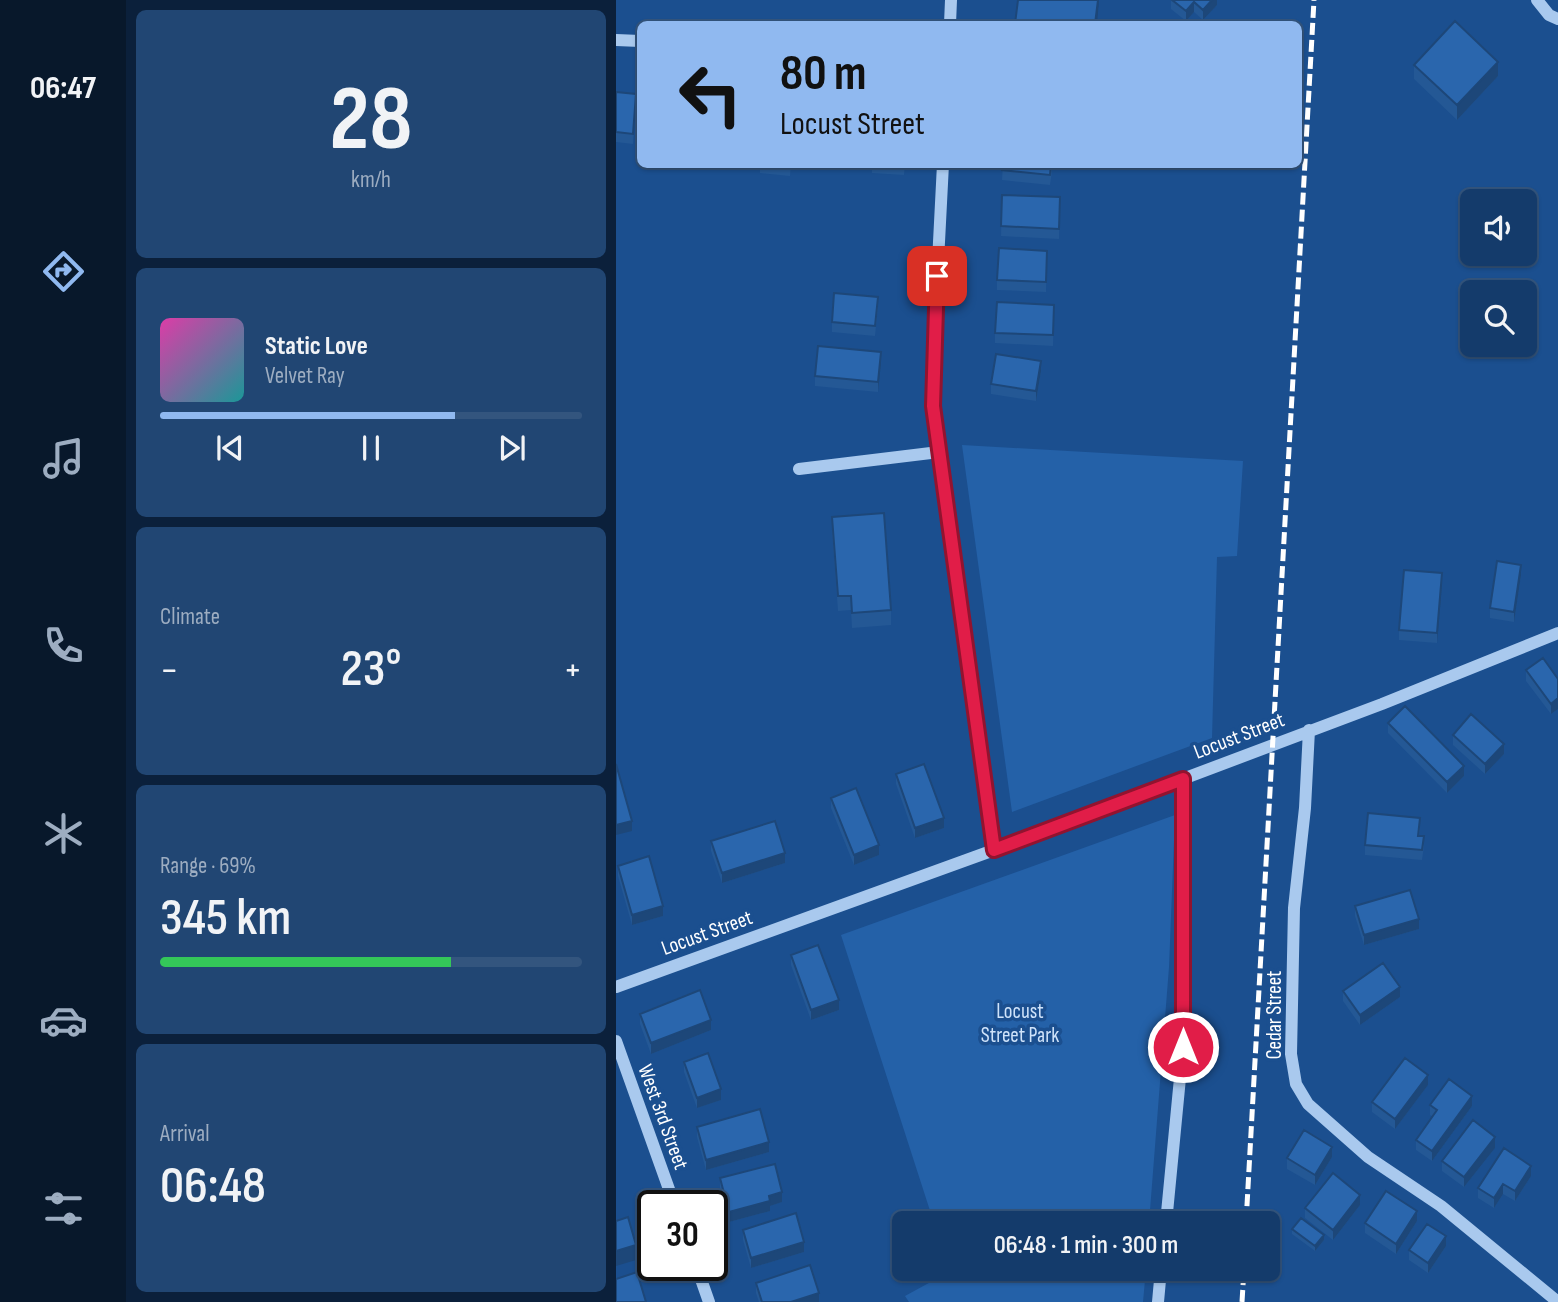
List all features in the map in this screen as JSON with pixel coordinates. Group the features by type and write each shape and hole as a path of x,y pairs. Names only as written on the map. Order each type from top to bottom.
{"street":[{"path":"950,21 951,0"},
{"path":"1537,0 1549,15 1558,19"},
{"path":"616,40 637,41"},
{"path":"943,168 933,406 994,850"},
{"path":"799,470 939,452"},
{"name":"Locust Street","path":"616,987 1183,779 1382,704 1558,632"},
{"name":"Cedar Street","path":"1309,730 1305,808 1294,908 1291,1054 1296,1084 1308,1104 1368,1157 1441,1206 1558,1302"},
{"path":"1167,1211 1183,1047 1183,779"},
{"name":"West 3rd Street","path":"616,1041 669,1190"},
{"path":"702,1281 709,1302"},
{"path":"1158,1302 1160,1281"}],"green space":[{"path":"962,445 1243,461 1237,556 1217,557 1212,738 1012,812"},
{"name":"Locust Street Park","path":"1175,815 1169,967 1150,1211 930,1211 841,935"},
{"path":"932,1281 1145,1281 1143,1302 909,1302 905,1296"}],"building":[{"path":"1018,0 1098,0 1095,21 1015,21"},
{"path":"1172,0 1212,0 1203,10 1194,2 1186,11"},
{"path":"1455,21 1498,62 1457,105 1414,65"},
{"path":"616,92 636,94 633,134 616,132"},
{"path":"1002,168 1051,168 1050,175"},
{"path":"1002,195 1060,197 1059,229 1001,226"},
{"path":"999,248 1047,251 1046,282 997,280"},
{"path":"834,293 878,297 875,326 832,322"},
{"path":"997,302 1054,305 1053,335 995,333"},
{"path":"818,346 881,352 878,382 815,376"},
{"path":"996,354 1041,361 1036,391 991,384"},
{"path":"884,513 891,610 852,613 851,596 838,596 832,517"},
{"path":"1497,561 1521,565 1514,612 1490,608"},
{"path":"1404,570 1442,573 1437,633 1399,630"},
{"path":"1543,658 1558,679 1558,698 1551,704 1526,670"},
{"path":"1405,706 1464,766 1447,782 1388,723"},
{"path":"1471,714 1504,744 1485,764 1453,735"},
{"path":"616,764 632,821 616,825"},
{"path":"924,764 944,818 915,828 896,774"},
{"path":"856,788 879,845 854,855 831,798"},
{"path":"1368,813 1420,818 1418,836 1424,836 1422,850 1365,845"},
{"path":"775,821 785,853 722,873 711,841"},
{"path":"649,856 663,906 632,915 618,866"},
{"path":"1410,890 1419,919 1364,935 1355,906"},
{"path":"818,945 839,1000 811,1010 791,955"},
{"path":"1383,963 1400,987 1360,1015 1343,991"},
{"path":"700,990 711,1020 651,1043 640,1014"},
{"path":"708,1053 721,1089 697,1098 684,1062"},
{"path":"1405,1058 1428,1075 1395,1119 1372,1102"},
{"path":"1449,1079 1472,1096 1432,1151 1416,1140 1437,1110 1430,1105"},
{"path":"760,1109 769,1142 706,1160 697,1127"},
{"path":"1473,1120 1495,1137 1464,1177 1442,1161"},
{"path":"1304,1130 1332,1147 1315,1175 1287,1158"},
{"path":"1504,1148 1531,1166 1515,1191 1503,1184 1494,1198 1478,1188"},
{"path":"775,1164 782,1192 769,1196 770,1201 729,1212 728,1190 723,1190 720,1178"},
{"path":"1333,1173 1360,1195 1333,1230 1305,1208"},
{"path":"1386,1191 1417,1211 1396,1244 1365,1223"},
{"path":"796,1213 804,1242 751,1258 743,1230"},
{"path":"628,1217 636,1245 616,1251 616,1221"},
{"path":"1301,1218 1324,1235 1315,1246 1292,1229"},
{"path":"1427,1224 1446,1236 1428,1263 1409,1250"},
{"path":"810,1265 819,1293 791,1302 762,1302 756,1283"},
{"path":"637,1272 637,1281 640,1281 646,1302 616,1302 616,1279"}],"railway":[{"path":"1247,1211 1314,0"},
{"path":"1242,1302 1243,1281"}],"route":[{"path":"937,276 933,406 994,850 1183,779 1183,1047"}]}
